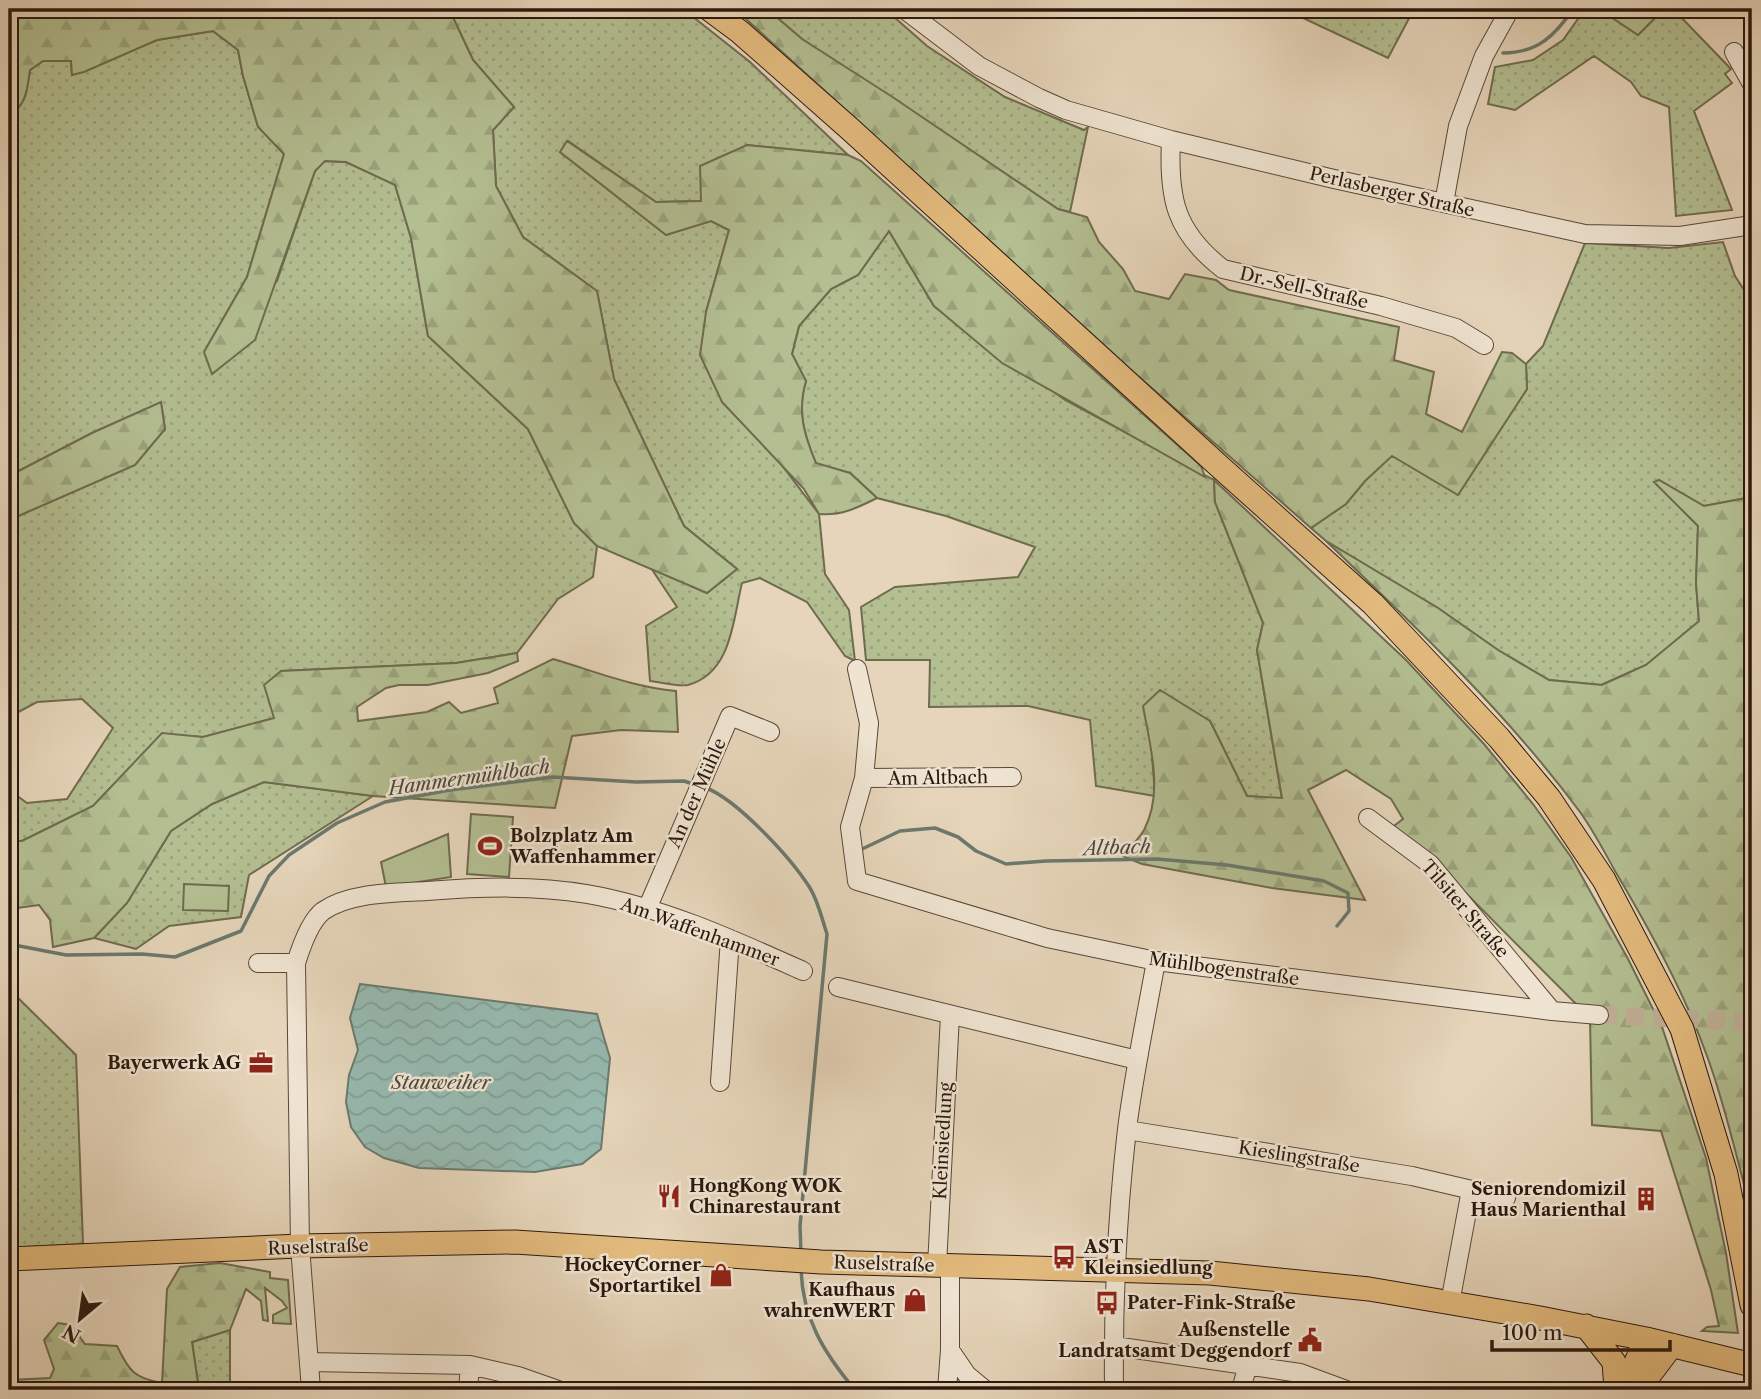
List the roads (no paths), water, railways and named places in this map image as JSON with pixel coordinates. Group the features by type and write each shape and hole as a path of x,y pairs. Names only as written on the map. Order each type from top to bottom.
{"main road":[{"path":"709,9 740,32 850,129 1373,604 1499,738 1549,798 1604,880 1682,1029 1726,1174 1752,1305"},
{"name":"Ruselstraße","path":"9,1259 300,1246 514,1242 821,1262 1210,1273 1368,1289 1586,1326 1752,1365"},
{"path":"1586,1326 1614,1362 1616,1390"},
{"path":"1624,1390 1646,1339"},
{"path":"1639,1390 1672,1345"}],"street":[{"name":"Perlasberger Straße","path":"904,9 979,66 1039,99 1066,110 1171,140 1585,234 1679,236 1752,225"},
{"path":"1444,203 1458,126 1484,56 1510,9"},
{"path":"1734,52 1752,84"},
{"name":"Dr.-Sell-Straße","path":"1171,140 1169,171 1176,214 1205,256 1223,269 1381,306 1456,328 1484,345"},
{"path":"857,669 869,723 864,778"},
{"name":"An der Mühle","path":"647,909 730,716 770,732"},
{"name":"Am Altbach","path":"864,778 1012,777"},
{"name":"Mühlbogenstraße","path":"864,778 850,827 857,881 1047,938 1157,961 1599,1015"},
{"name":"Tilsiter Straße","path":"1368,818 1430,864 1552,1011"},
{"name":"Am Waffenhammer","path":"311,1390 300,1246 296,963 303,940 322,912 360,895 482,887 555,890 598,896 647,909 730,939 803,971"},
{"path":"720,1082 730,939"},
{"path":"1114,1390 1115,1272 1127,1130 1137,1060 1157,961"},
{"path":"258,963 296,963"},
{"path":"838,987 1137,1060"},
{"name":"Kleinsiedlung","path":"947,1386 950,1350 943,1266 950,1016"},
{"name":"Kieslingstraße","path":"1127,1130 1402,1174 1506,1198"},
{"path":"1450,1303 1471,1190"},
{"path":"1114,1346 1300,1373 1346,1390"},
{"path":"950,1350 967,1375 985,1390"},
{"path":"309,1362 470,1365 518,1376 558,1390"},
{"path":"1241,1390 1248,1364"},
{"path":"468,1390 470,1365"},
{"path":"947,1386 967,1375"}],"water":[{"name":"Stauweiher","path":"360,984 597,1014 610,1058 601,1149 582,1164 535,1172 419,1168 384,1158 365,1147 351,1127 346,1102 349,1075 358,1050 350,1018"}],"waterway":[{"path":"1503,53 1526,50 1544,41 1573,9"},
{"name":"Hammermühlbach","path":"9,944 66,955 142,954 175,957 241,931 269,876 289,855 337,823 385,802 450,790 553,777 636,782 684,781 693,784"},
{"name":"Hammermühlbach","path":"704,787 747,816 790,861 813,893 827,934 800,1226 801,1253"},
{"name":"Altbach","path":"860,850 900,831 935,828 958,837 976,851 1006,864 1157,859 1227,865 1324,881 1348,893 1349,911 1337,926"},
{"name":"Hammermühlbach","path":"801,1268 802,1286 810,1319 825,1348 855,1390"}],"tunnel":[{"path":"1599,1015 1752,1022"}],"place":[{"name":"Bolzplatz Am Waffenhammer","path":"490,846"},
{"name":"Bayerwerk AG","path":"261,1063"},
{"name":"HongKong WOK Chinarestaurant","path":"669,1196"},
{"name":"Seniorendomizil Haus Marienthal","path":"1646,1199"},
{"name":"AST Kleinsiedlung","path":"1064,1257"},
{"name":"HockeyCorner Sportartikel","path":"721,1275"},
{"name":"Kaufhaus wahrenWERT","path":"915,1300"},
{"name":"Pater-Fink-Straße","path":"1107,1303"},
{"name":"Außenstelle Landratsamt Deggendorf","path":"1310,1340"}]}
